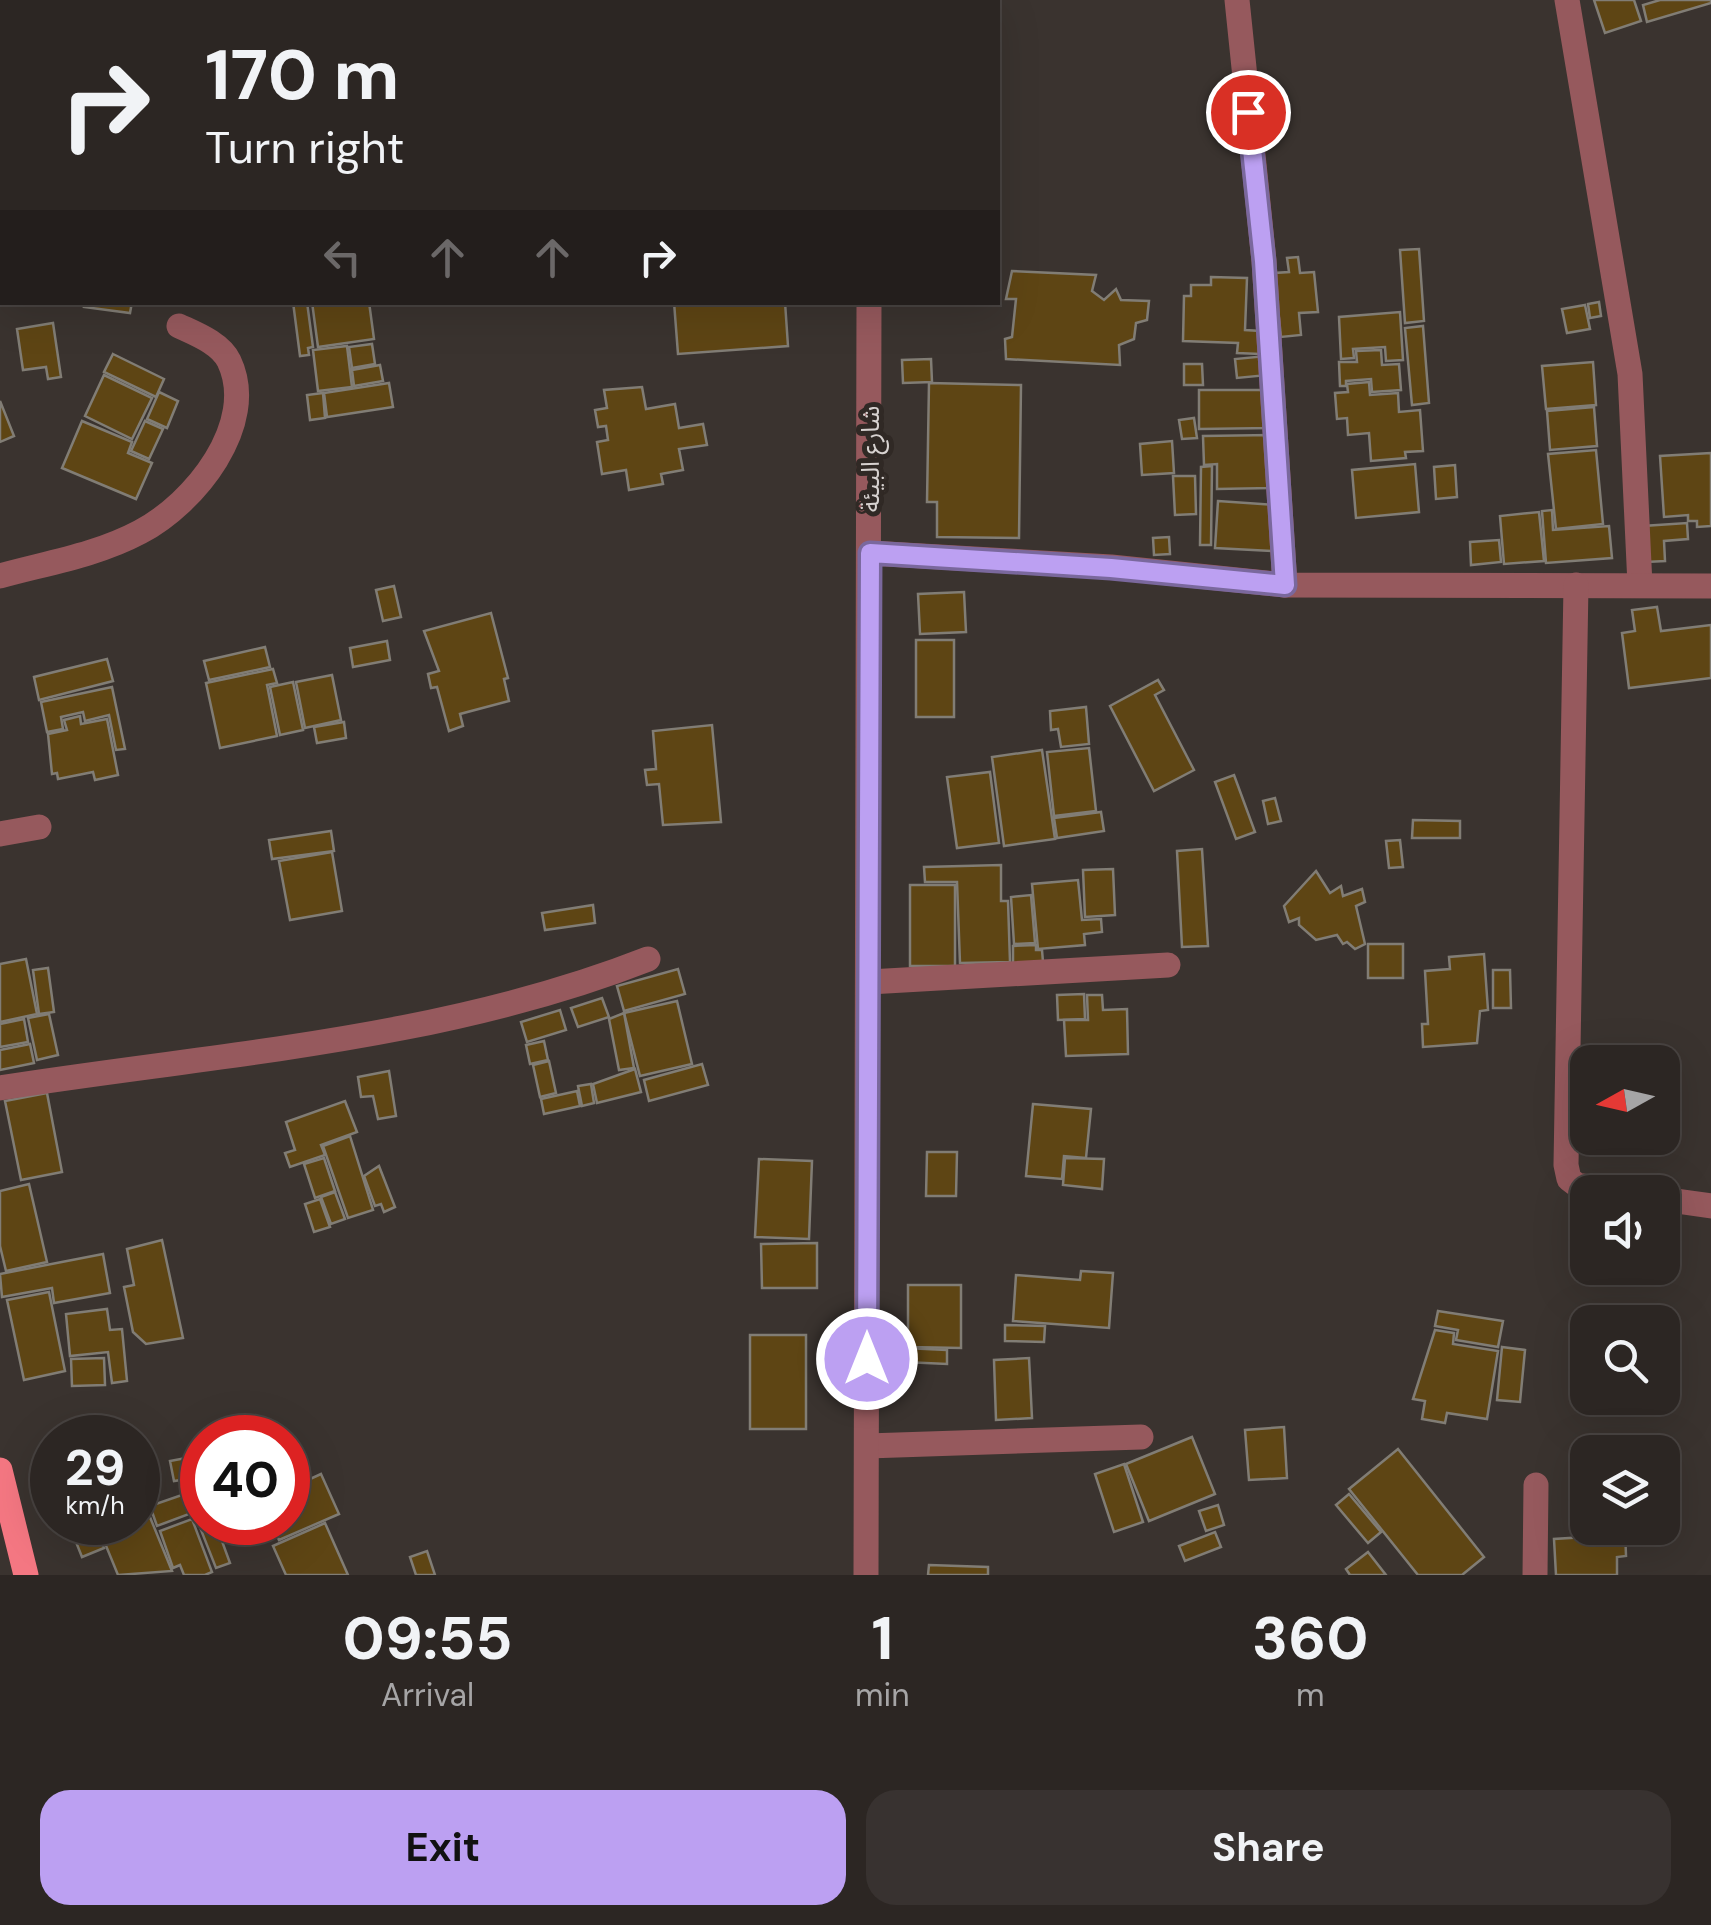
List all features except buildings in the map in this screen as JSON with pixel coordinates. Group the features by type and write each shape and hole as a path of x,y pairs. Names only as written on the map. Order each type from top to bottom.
{"main road":[{"path":"0,1470 26,1575"}],"street":[{"path":"1237,0 1264,261 1285,585"},
{"path":"1567,0 1630,374 1640,585"},
{"name":"شارع البيئة","path":"866,1575 869,305"},
{"path":"0,576 99,551 144,530 183,500 214,462 236,417 237,389 228,358 206,338 179,326"},
{"path":"870,553 1111,568 1285,585 1711,586"},
{"path":"1570,1180 1566,1165 1576,585"},
{"path":"0,834 39,827"},
{"path":"0,1088 190,1058 265,1054 531,998 648,958"},
{"path":"869,982 1168,965"},
{"path":"1680,1202 1711,1206"},
{"path":"867,1446 1141,1437"},
{"path":"1535,1575 1536,1485"}],"route":[{"path":"867,1359 870,553 1111,568 1285,585 1264,261 1248,112"}]}
